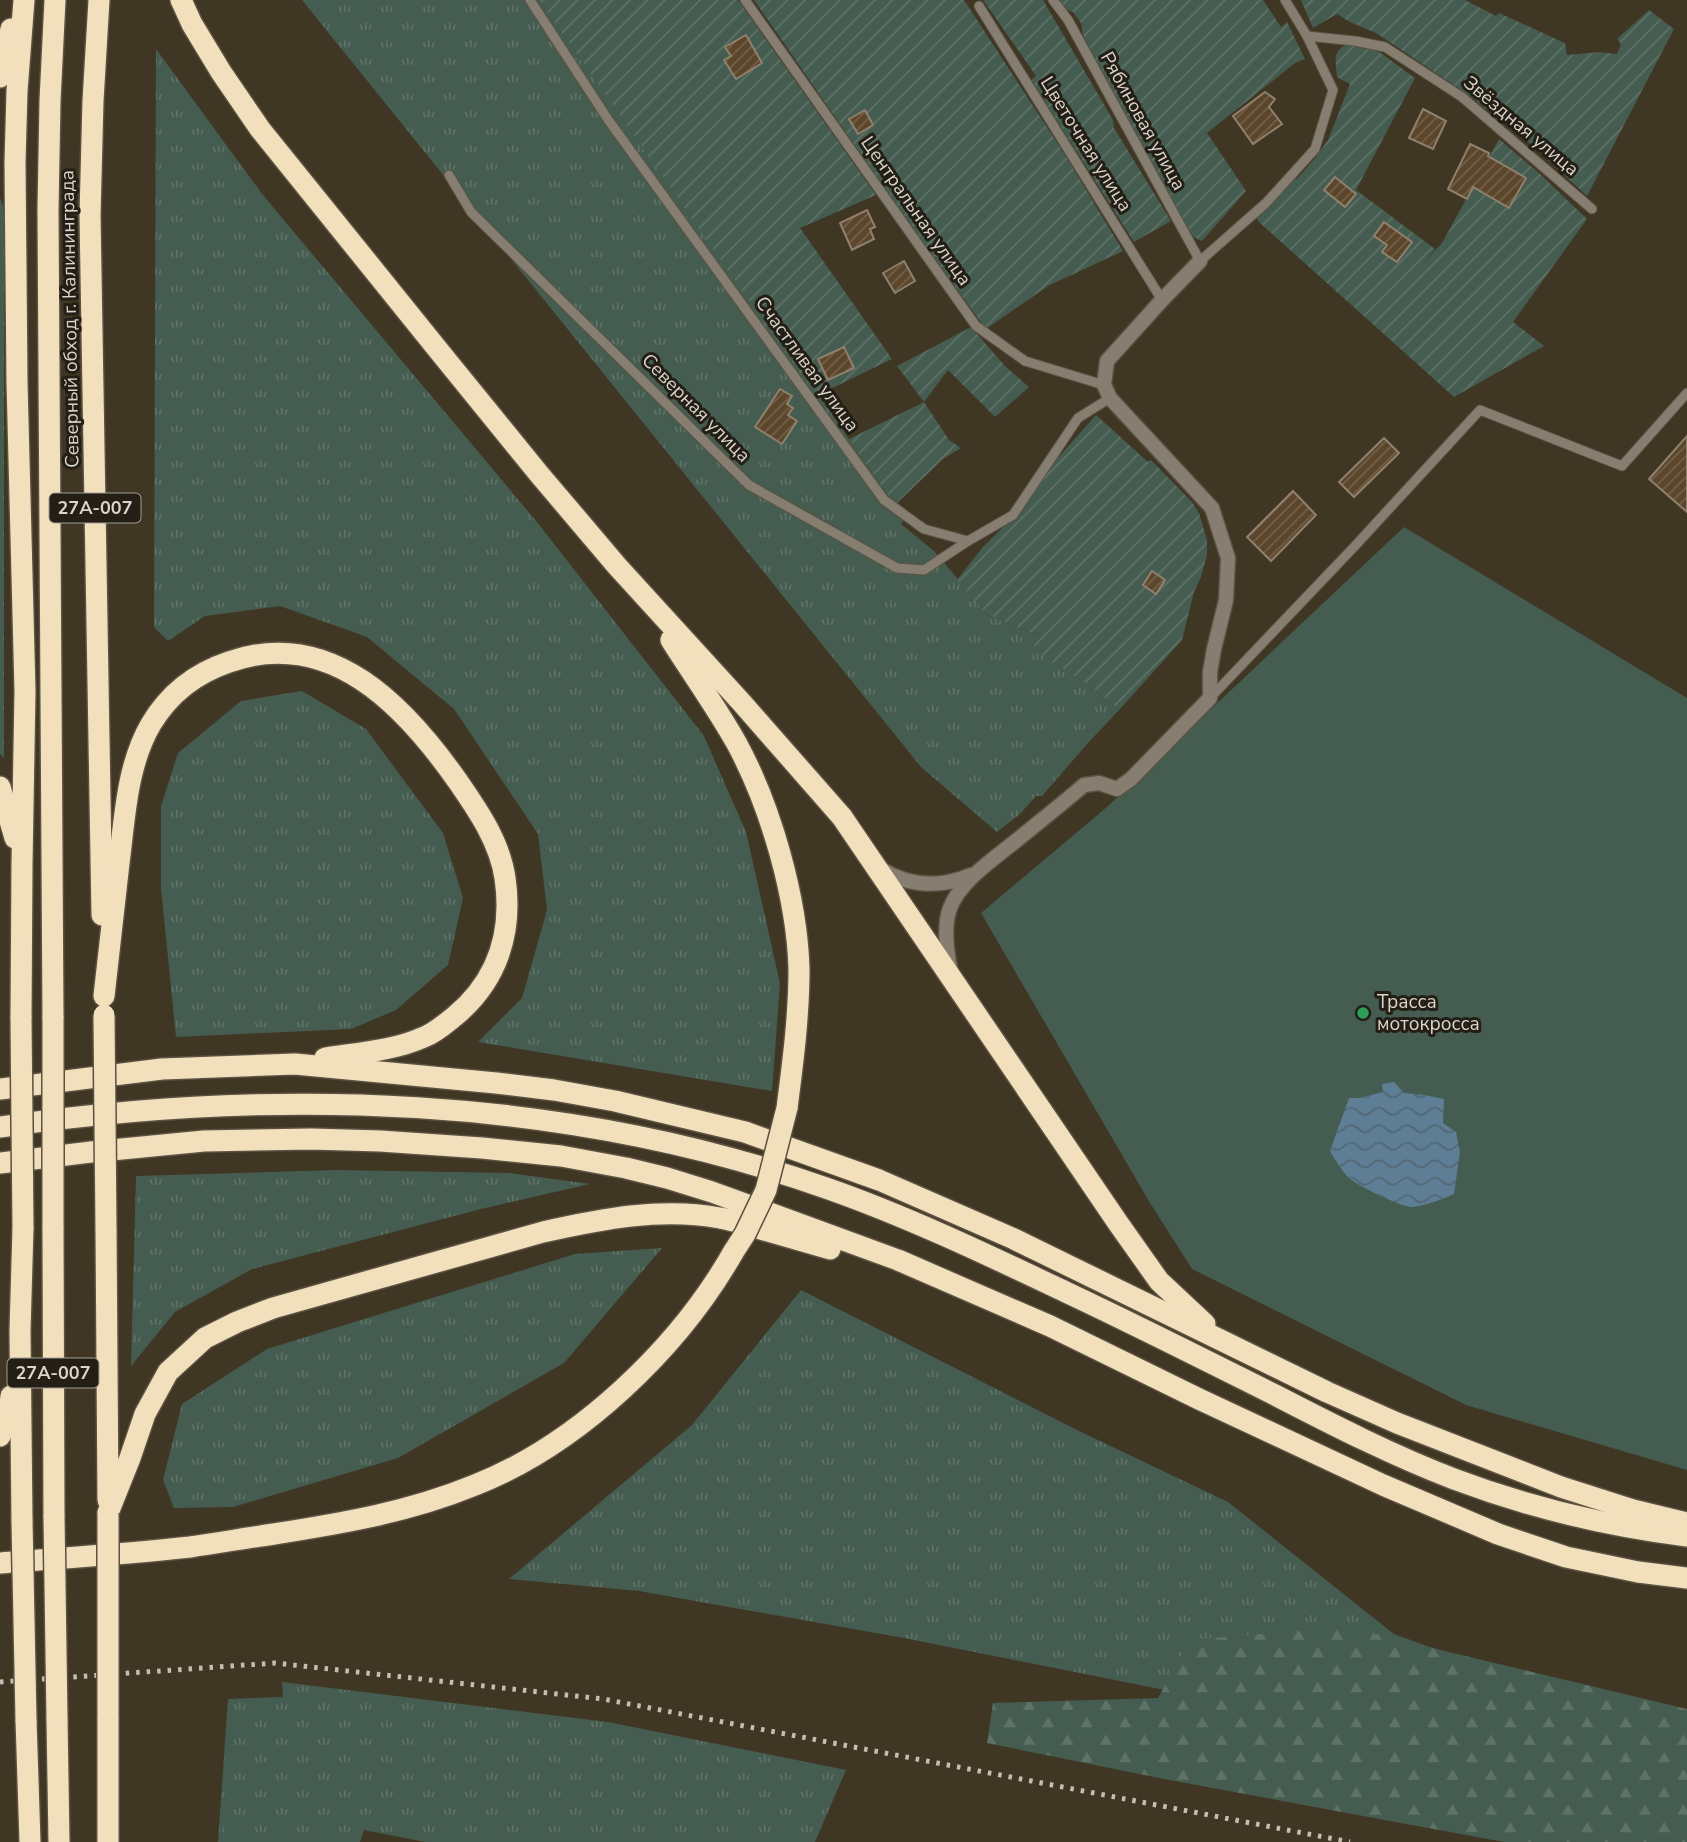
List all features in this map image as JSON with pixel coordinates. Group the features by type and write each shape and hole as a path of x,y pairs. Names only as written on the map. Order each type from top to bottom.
{"highway":[{"path":"0,77 19,0"},
{"path":"24,0 15,162 17,382 26,691 22,864 23,1227 20,1331 30,1842"},
{"name":"27А-007","path":"55,0 48,210 54,1517 59,1842"},
{"name":"Северный обход г. Калининграда","path":"99,0 90,215 104,1005"},
{"path":"181,0 206,48 260,129 539,474 632,583 842,817 1159,1281 1225,1342"},
{"path":"0,1563 192,1546 349,1523 407,1509 476,1485 529,1459 602,1407 628,1384 683,1325 725,1268 766,1190 787,1108 798,1013 799,967 794,923 773,828 755,781 720,715 632,583"},
{"path":"0,1089 162,1069 295,1063 391,1047 424,1037 446,1024 469,1004 487,981 499,957 505,930 505,876 488,829 439,755 393,704 365,682 341,668 315,658 288,653 264,653 214,667 191,680 172,696 151,724 132,767 104,1005"},
{"path":"0,787 22,864"},
{"name":"27А-007","path":"104,1005 108,1842"},
{"path":"295,1063 554,1090 640,1106 745,1132 891,1185 1014,1239 1327,1392 1397,1423 1561,1487 1633,1510 1687,1522"},
{"path":"0,1127 68,1117 193,1107 340,1104 419,1107 522,1118 611,1132 695,1150 765,1168 825,1188 916,1224 1074,1296 1326,1421 1454,1479 1573,1517 1687,1536"},
{"path":"0,1163 204,1141 312,1139 508,1150 561,1156 667,1178 898,1260 1050,1326 1300,1447 1498,1534 1566,1557 1638,1572 1687,1578"},
{"path":"108,1513 145,1414 168,1372 205,1338 273,1308 543,1231 612,1218 656,1214 721,1218 837,1251 898,1260"},
{"path":"0,1436 8,1419 20,1331"}],"street":[{"path":"952,977 948,948 950,909 961,889 979,871 1084,785 1098,783 1117,789 1132,779 1210,698 1212,660 1226,600 1228,558 1212,508 1107,391 1107,361 1200,261"},
{"path":"875,865 898,878 922,884 943,884 979,871"}],"lane":[{"name":"Счастливая улица","path":"530,0 609,121 884,500 925,529 968,541"},
{"name":"Центральная улица","path":"745,0 976,326 1025,361 1107,391"},
{"name":"Рябиновая улица","path":"1053,0 1068,20 1200,261"},
{"path":"1200,261 1266,203 1315,149 1334,90 1307,36 1285,0"},
{"name":"Цветочная улица","path":"979,6 1162,300"},
{"name":"Звёздная улица","path":"1307,36 1385,47 1462,97 1592,209"},
{"name":"Северная улица","path":"449,175 471,212 749,485 897,568 924,570 968,541"},
{"path":"968,541 1013,515 1078,418 1107,391"},
{"path":"1210,698 1480,410 1622,466 1687,393"}],"green space":[{"path":"302,0 539,0 887,494 910,513 901,524 934,551 988,615 1038,636 1119,710 1042,796 1036,796 1020,814 997,832 921,767"},
{"path":"539,0 738,0 876,195 800,228 892,359 816,396"},
{"path":"754,0 964,0 1067,158 1123,251 1048,286 986,329 916,234"},
{"path":"983,0 1043,0 1113,120 1114,128 1171,221 1134,242 1031,80 1036,76"},
{"path":"1058,0 1263,0 1281,27 1287,22 1305,59 1295,63 1207,133 1246,191 1202,241 1193,237 1103,78 1083,35 1081,23 1073,12 1064,9"},
{"path":"1301,0 1465,0 1496,16 1499,13 1565,43 1567,55 1599,52 1617,54 1621,44 1617,39 1649,10 1674,29 1587,196 1523,137 1476,100 1376,33 1337,14 1313,28"},
{"path":"1354,41 1374,48 1415,78 1356,190 1435,249 1424,262 1442,243 1499,139 1587,219 1513,322 1544,346 1454,397 1260,223 1253,213 1290,174 1297,179 1328,140 1350,84 1337,77 1336,54 1342,47"},
{"path":"156,49 262,194 537,522 704,736 746,832 780,983 772,1091 478,1042 522,998 547,910 538,834 454,709 367,637 280,606 205,616 168,641 154,627"},
{"path":"0,198 4,208 4,758 0,754"},
{"path":"971,327 1005,366 1029,387 995,417 948,370 924,402 897,366"},
{"path":"924,402 949,440 961,448 943,459 897,503 887,494 849,439"},
{"path":"1096,415 1148,462 1151,460 1192,502 1199,513 1207,540 1207,555 1182,640 1119,710 1089,685 1033,650 1038,636 988,615 957,580"},
{"name":"Трасса мотокросса","path":"1404,527 1687,698 1687,1470 1466,1405 1192,1269 1150,1203 981,913 1107,807"},
{"path":"302,691 366,729 443,833 463,898 448,965 396,1010 351,1029 176,1037 161,888 161,806 178,753 241,701"},
{"path":"336,1170 509,1173 590,1184 481,1209 252,1269 175,1312 131,1366 136,1176"},
{"path":"662,1248 564,1363 398,1458 233,1507 174,1508 163,1480 182,1404 267,1349 575,1254"},
{"path":"801,1290 1079,1431 1228,1502 1394,1634 1555,1693 1245,1706 904,1638 639,1591 509,1579 692,1425"},
{"path":"1345,1627 1687,1709 1687,1842 1504,1842 987,1743 993,1703 1158,1698 1190,1640"},
{"path":"282,1682 608,1722 846,1770 815,1842 425,1842 364,1830 360,1842 218,1842 228,1699 283,1697"}],"water":[{"path":"1394,1082 1404,1093 1444,1099 1443,1123 1456,1132 1460,1152 1454,1194 1413,1207 1399,1204 1349,1178 1330,1151 1349,1098 1383,1092 1382,1084"}],"building":[{"path":"746,35 762,63 736,79 724,60 731,56 725,47"},
{"path":"1265,92 1275,99 1269,107 1282,124 1253,144 1233,116"},
{"path":"1423,109 1446,121 1433,149 1409,138"},
{"path":"865,110 873,125 858,134 849,119"},
{"path":"1470,144 1489,153 1488,156 1526,178 1509,208 1473,187 1467,199 1448,189"},
{"path":"1335,177 1356,194 1345,207 1324,190"},
{"path":"867,210 875,227 870,229 874,239 852,250 840,223"},
{"path":"1384,222 1412,242 1397,262 1382,252 1387,245 1374,236"},
{"path":"904,261 915,281 895,293 883,273"},
{"path":"844,347 854,368 828,380 818,359"},
{"path":"780,389 792,396 787,404 793,408 788,415 797,421 782,444 755,427"},
{"path":"1687,436 1687,512 1649,479"},
{"path":"1384,438 1399,453 1354,497 1339,482"},
{"path":"1293,491 1316,515 1271,561 1247,537"},
{"path":"1152,571 1165,580 1156,594 1143,585"}],"railway":[{"path":"0,1682 275,1663 603,1699 1350,1842"}],"place":[{"name":"Трасса мотокросса","path":"1363,1013"}]}
